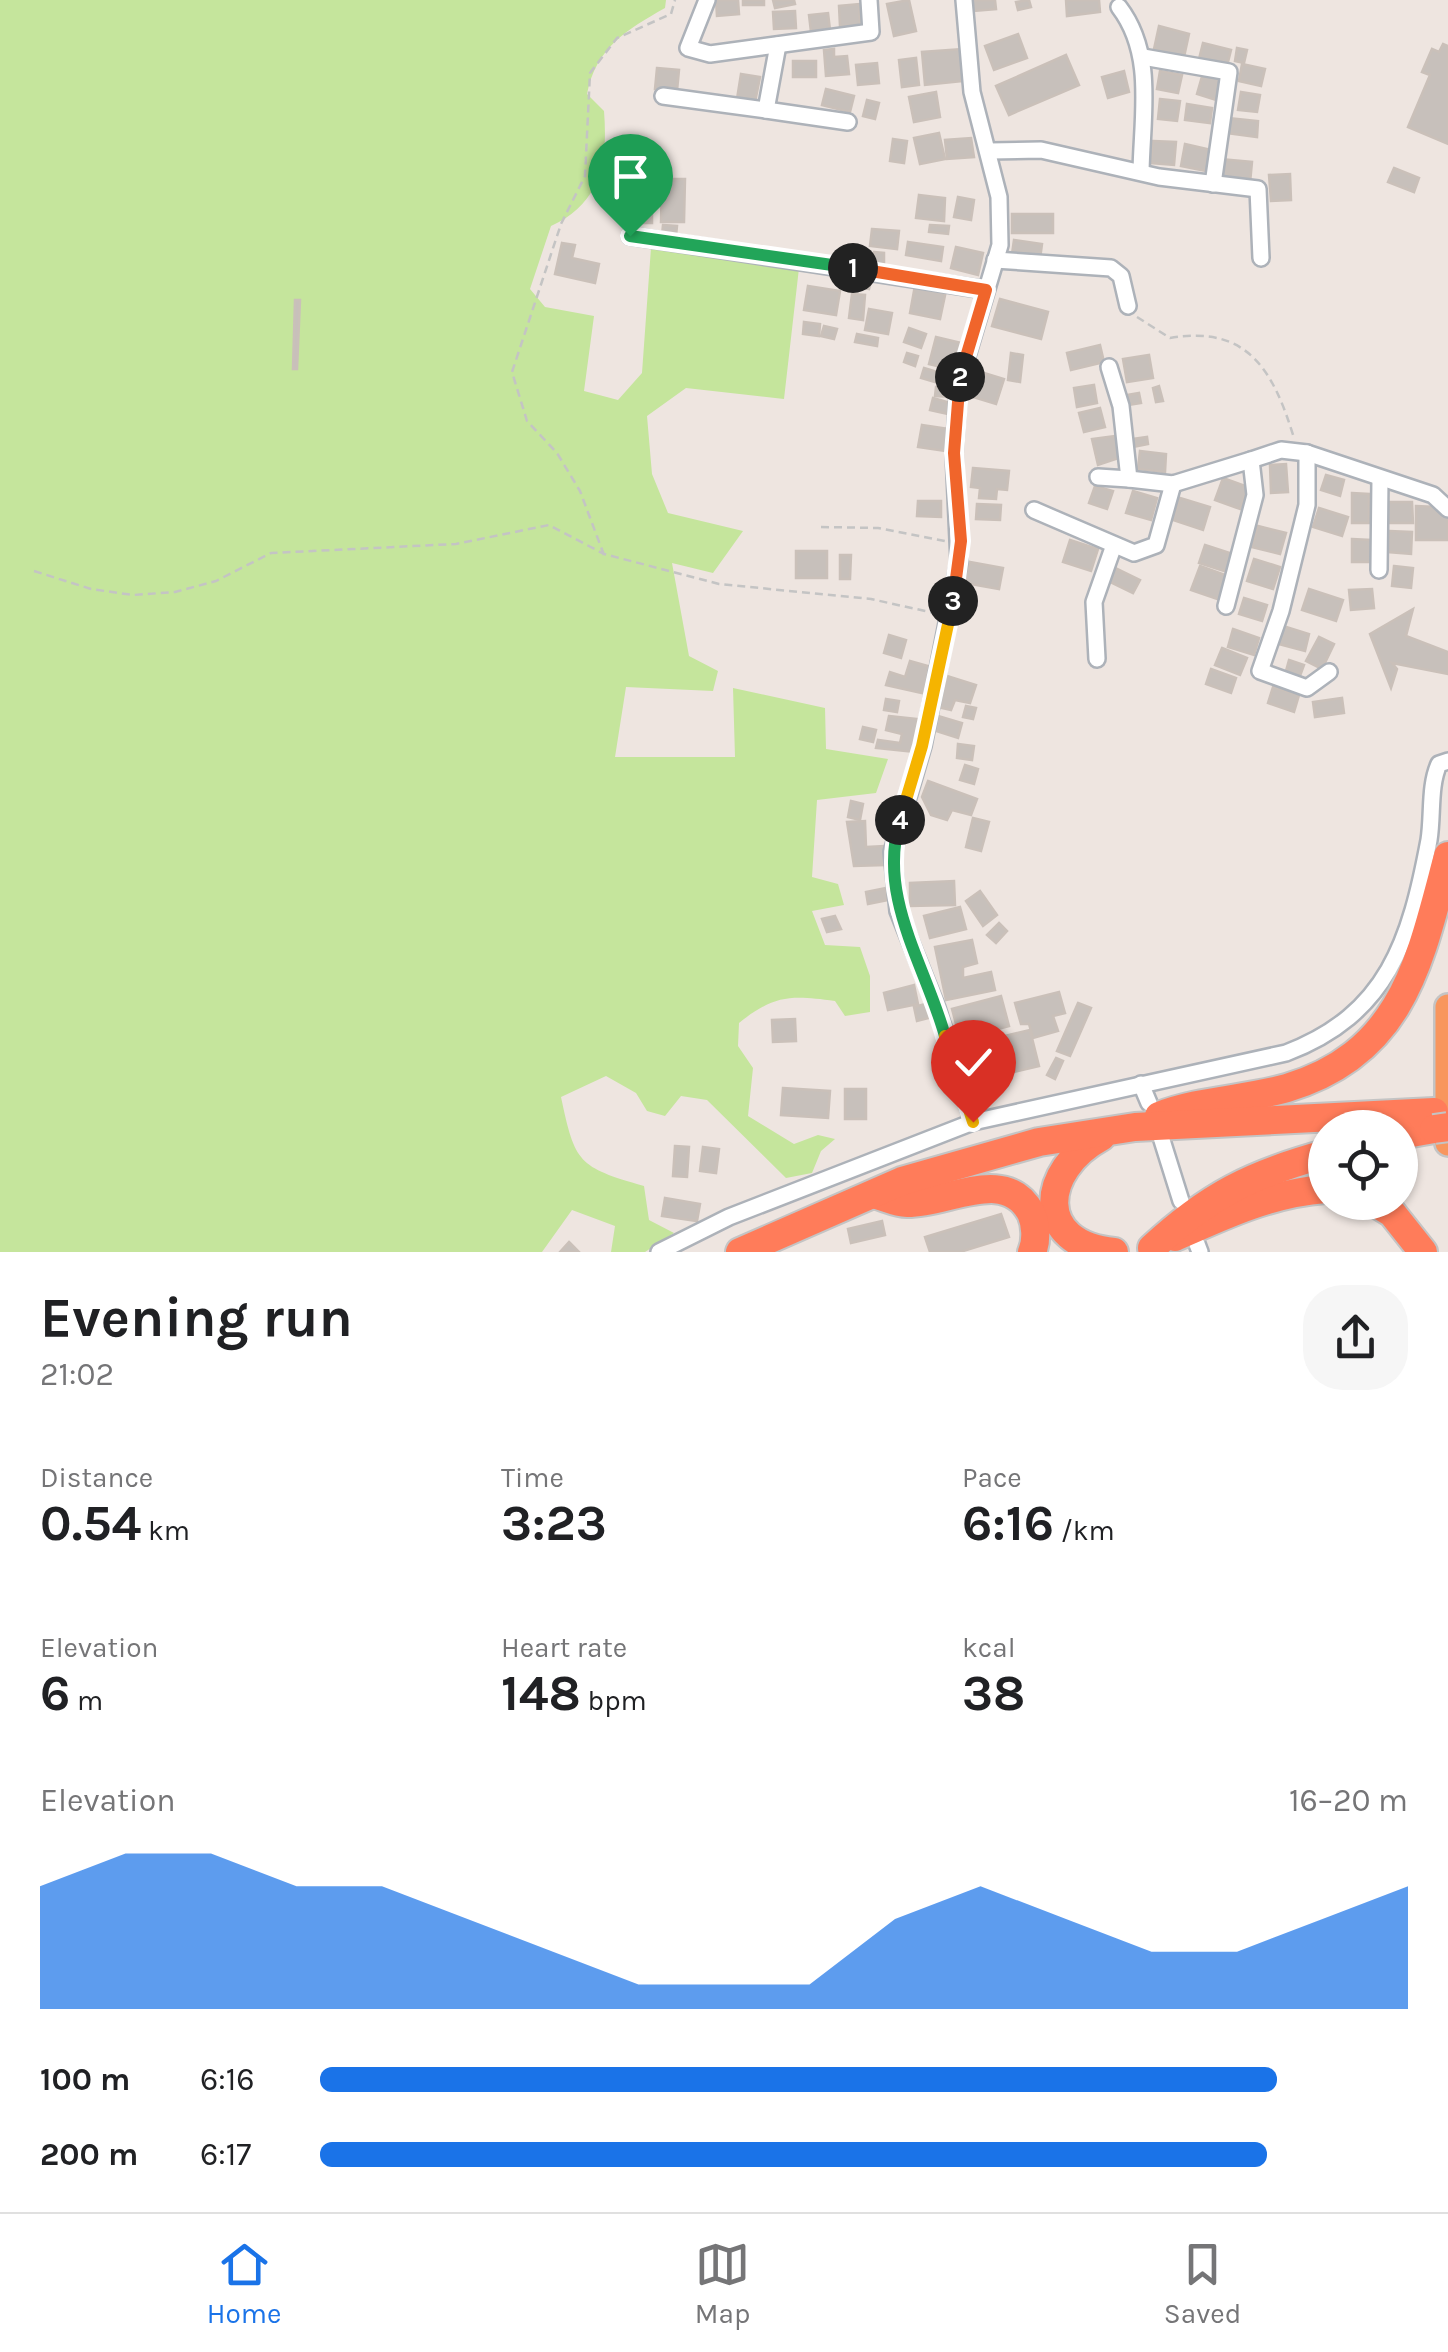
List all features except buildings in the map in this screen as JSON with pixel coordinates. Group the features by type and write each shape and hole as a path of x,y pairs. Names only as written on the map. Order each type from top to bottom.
{"highway":[{"path":"1114,1252 1075,1242 1056,1220 1053,1198 1060,1172 1076,1153 1190,1106 1287,1088 1318,1076 1375,1039 1413,976 1448,856"},
{"path":"740,1252 902,1181 1039,1142 1139,1125 1442,1124 1448,1007"},
{"path":"1147,1250 1195,1208 1240,1183 1308,1160"},
{"path":"877,1194 902,1204 934,1202 990,1188 1006,1190 1033,1216 1032,1252"},
{"path":"1147,1250 1259,1202 1308,1191"},
{"path":"1398,1220 1423,1252"}],"street":[{"path":"707,0 688,48 710,54 871,32 869,0"},
{"path":"964,0 972,92 999,197 1000,245 959,383 954,453 961,541 950,616 922,746 892,852 898,911 937,1008 973,1122"},
{"path":"1118,7 1136,30 1143,56 1141,172"},
{"path":"766,110 778,46"},
{"path":"1143,56 1228,72 1213,184"},
{"path":"663,96 848,122"},
{"path":"990,151 1041,150 1141,172 1258,189 1261,258"},
{"path":"630,236 986,290"},
{"path":"995,260 1111,268 1121,276 1128,306"},
{"path":"1108,367 1121,406 1129,479"},
{"path":"1300,451 1307,505 1281,611 1260,672 1307,688 1330,672"},
{"path":"1098,477 1172,484 1250,460 1300,451 1433,495 1448,509"},
{"path":"1226,606 1255,495 1250,460"},
{"path":"1379,570 1380,479"},
{"path":"1034,510 1134,552 1156,546 1172,484"},
{"path":"1097,659 1094,602 1114,545"},
{"path":"659,1252 730,1216 973,1122 1245,1063 1312,1043 1350,1020 1373,998 1406,928 1428,842 1434,775 1440,764 1448,761"},
{"path":"1141,1084 1139,1125 1181,1202"}],"path":[{"path":"604,555 580,491 557,453 527,421 512,372 560,224 585,176 590,73 618,38 671,14 676,0"},
{"path":"1128,306 1158,334 1170,338 1208,333 1240,343 1272,388 1300,451"},
{"path":"34,571 91,590 161,593 216,581 272,554 456,544 549,525 604,555 719,584 871,599 950,616"},
{"path":"821,527 878,528 961,541"}],"green space":[{"path":"0,0 666,0 665,8 638,24 605,52 591,78 587,94 604,111 604,147 598,179 581,206 551,226 530,289 545,307 594,316 584,391 618,400 642,373 651,248 799,268 784,399 686,388 647,416 652,474 668,513 743,531 713,573 672,563 689,656 718,671 713,691 626,687 615,757 735,757 733,688 825,708 826,749 888,759 876,793 817,800 812,877 838,884 844,905 812,911 825,945 860,947 870,976 870,1012 845,1016 835,1001 794,998 762,1007 739,1023 738,1046 753,1068 748,1116 794,1144 818,1135 835,1139 821,1151 812,1173 786,1178 707,1100 681,1096 665,1116 647,1111 636,1093 606,1076 561,1097 571,1136 583,1159 605,1173 644,1186 649,1220 674,1233 645,1252 611,1252 615,1226 572,1210 542,1252 0,1252"}],"route":[{"path":"630,236 886,271 986,290 959,383 954,453 961,541 950,616 922,746 892,852 898,911 937,1008 973,1122"}]}
